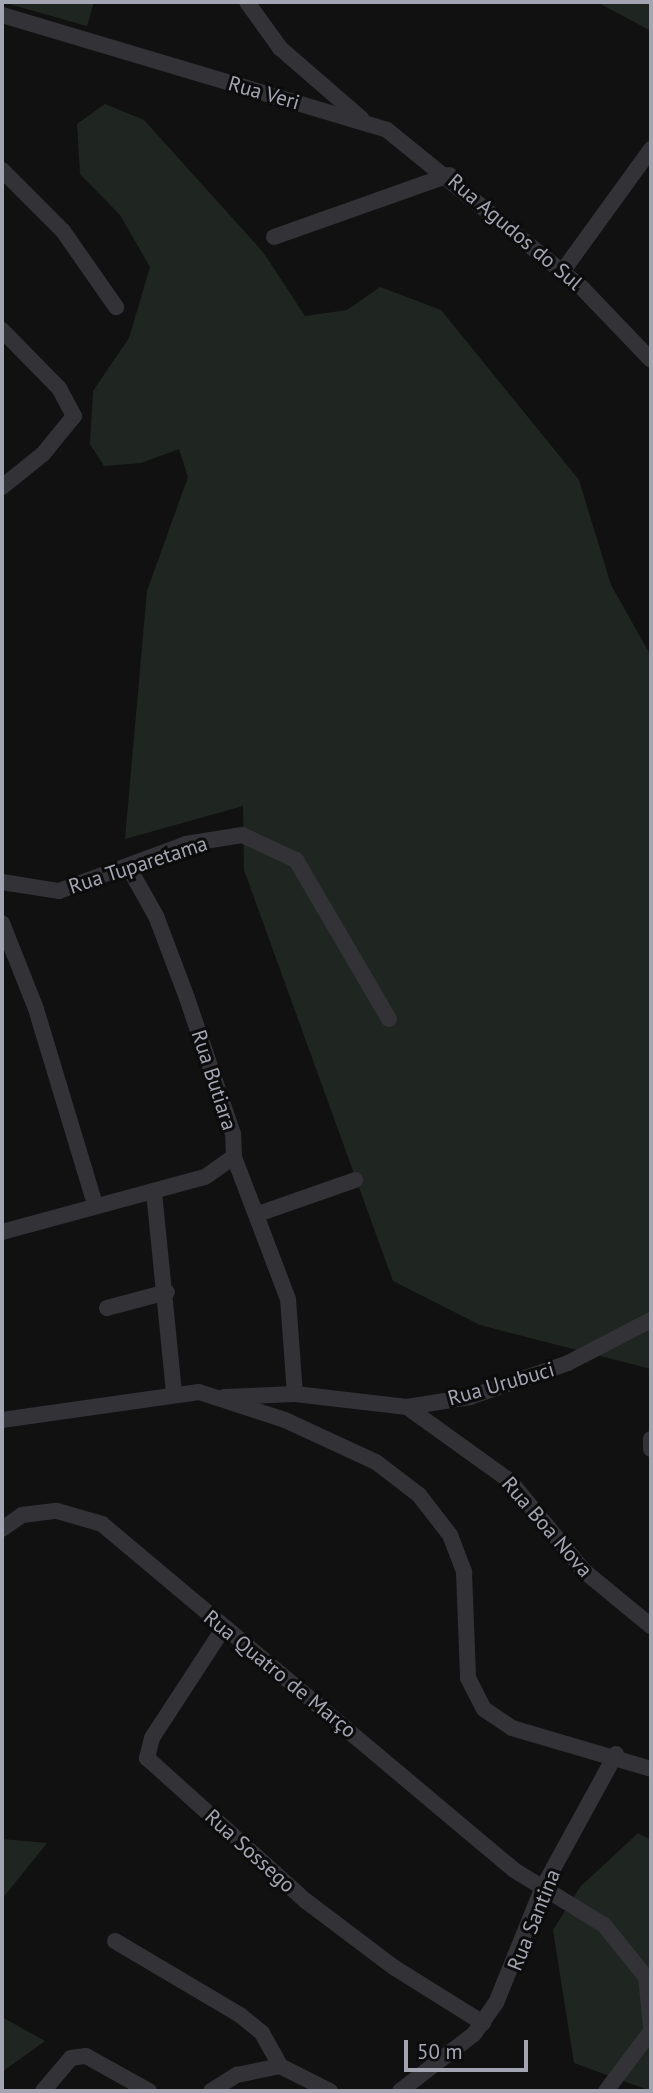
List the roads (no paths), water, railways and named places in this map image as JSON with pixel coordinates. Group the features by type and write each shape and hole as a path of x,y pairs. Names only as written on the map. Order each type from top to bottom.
{"street":[{"name":"Rua Veri","path":"247,2 281,48 364,121"},
{"name":"Rua Veri","path":"2,15 364,121"},
{"name":"Rua Agudos do Sul","path":"364,121 387,130 449,175 562,272 651,360"},
{"path":"562,272 651,149"},
{"path":"2,170 63,231 116,307"},
{"path":"274,237 449,175"},
{"path":"2,330 59,388 74,416 43,454 2,487"},
{"name":"Rua Tuparetama","path":"2,882 59,891 129,868 186,844 242,835 296,860 389,1018"},
{"name":"Rua Butiara","path":"2,1232 95,1204 154,1192 214,1173 234,1157 233,1134 187,998 156,916 129,868"},
{"path":"2,923 36,1009 95,1204"},
{"path":"234,1157 258,1214 288,1299 295,1394"},
{"path":"258,1214 355,1180"},
{"path":"154,1192 167,1292 174,1391"},
{"path":"107,1308 167,1292"},
{"name":"Rua Urubuci","path":"214,1398 295,1394 407,1407 526,1379 651,1320"},
{"path":"2,1420 174,1391 214,1398 330,1438 376,1462 419,1495 450,1535 464,1572 468,1678 477,1702 512,1728 616,1754 651,1769"},
{"name":"Rua Boa Nova","path":"407,1407 510,1481 584,1571 651,1626"},
{"path":"651,1439 651,1449"},
{"name":"Rua Quatro de Março","path":"2,1528 22,1515 57,1511 102,1524 223,1629 542,1889 604,1925 648,1981"},
{"name":"Rua Sossego","path":"223,1629 152,1738 147,1758 306,1900 395,1968 483,2023"},
{"name":"Rua Santina","path":"400,2091 483,2023 513,1975 542,1889 616,1754"},
{"path":"115,1941 240,2015 262,2033 280,2066 330,2091"},
{"path":"606,2091 651,2029 648,1981"},
{"path":"43,2091 71,2058 86,2056 149,2091"},
{"path":"211,2091 237,2075 280,2066"}]}
